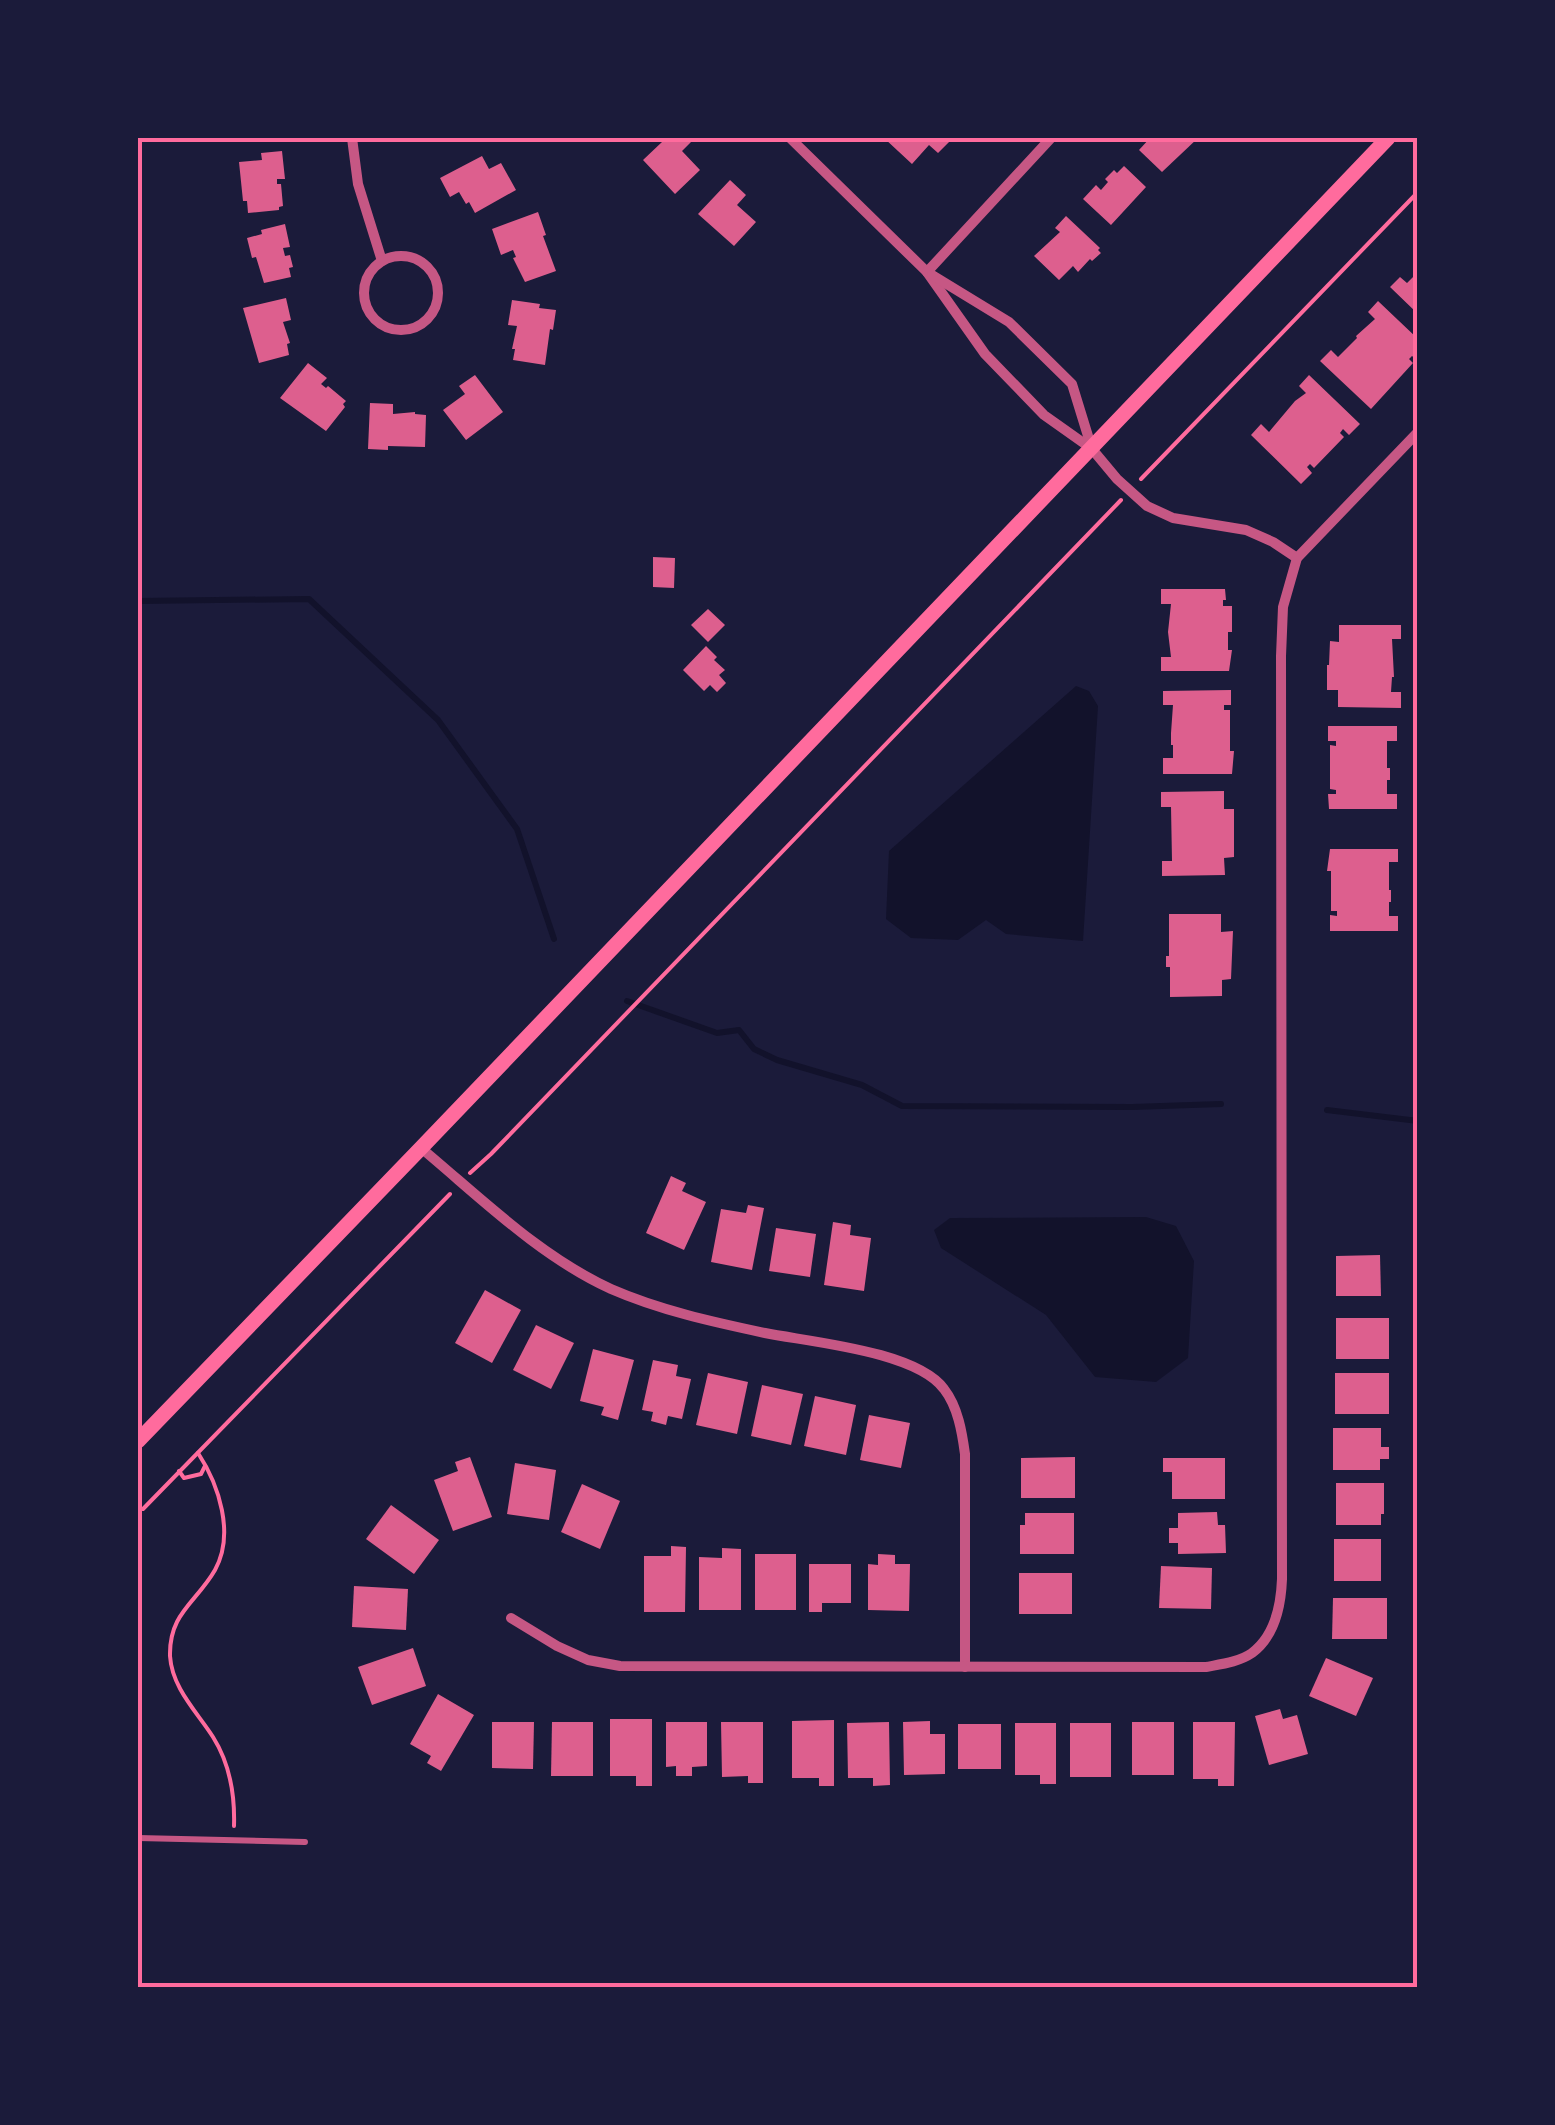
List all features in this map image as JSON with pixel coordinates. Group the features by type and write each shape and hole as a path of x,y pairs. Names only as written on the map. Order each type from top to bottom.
{"main road":[{"path":"138,1440 1388,138"}],"street":[{"path":"352,138 358,184 382,261"},
{"path":"790,138 927,272 985,354 1044,415 1092,448 1146,506 1194,524 1246,530 1297,558"},
{"path":"927,272 1051,138"},
{"path":"411,257 432,272 437,283 435,308 416,326 400,330 385,326 369,311 365,284 382,261 411,257"},
{"path":"927,272 1009,322 1072,384 1092,448"},
{"path":"512,1618 588,1660 620,1666 1206,1668 1254,1652 1281,1604 1281,643 1286,591 1297,558 1418,432"},
{"path":"421,1148 542,1250 610,1288 678,1313 913,1365 944,1388 960,1423 965,1454 965,1667"}],"lane":[{"path":"138,1838 305,1842"}],"path":[{"path":"1155,465 1418,192"},
{"path":"492,1154 1107,516"},
{"path":"143,1509 435,1211"},
{"path":"198,1454 220,1507 222,1551 214,1570 176,1621 170,1660 176,1681 221,1752 232,1786 234,1813"},
{"path":"179,1472 190,1478 201,1474 205,1464"}],"shaded area":[{"path":"1076,686 1089,691 1098,706 1083,941 1006,934 986,920 958,940 911,938 886,919 889,851"},
{"path":"1146,1217 1176,1226 1194,1261 1188,1358 1156,1382 1095,1377 1046,1315 941,1248 934,1230 950,1218"}],"building":[{"path":"664,138 687,138 691,142 682,151 700,170 675,194 643,160"},
{"path":"884,138 953,138 938,153 929,145 912,164"},
{"path":"1150,138 1198,138 1162,172 1139,150"},
{"path":"282,151 285,179 277,179 277,184 281,184 283,206 279,210 248,213 239,162 262,160 261,153"},
{"path":"482,156 489,169 501,163 516,190 475,213 459,192 450,197 440,178"},
{"path":"1124,166 1146,187 1111,225 1083,199 1096,185 1101,190 1108,182 1105,179"},
{"path":"730,180 746,195 737,205 756,222 734,246 698,214"},
{"path":"538,212 556,271 525,282 513,250 501,255 492,229"},
{"path":"1066,216 1101,253 1078,272 1073,266 1059,280 1034,256 1060,232 1055,228"},
{"path":"285,224 290,247 283,248 285,256 290,255 291,277 264,283 247,238"},
{"path":"1418,272 1418,314 1390,287 1400,277 1407,283"},
{"path":"286,298 291,320 283,322 290,343 289,355 259,363 243,308"},
{"path":"512,300 556,310 545,365 513,360 517,326 508,325"},
{"path":"1378,301 1418,339 1418,361 1412,356 1409,359 1413,363 1371,409 1320,361 1331,350 1338,357 1357,338 1375,319 1368,312"},
{"path":"308,363 327,378 321,384 346,401 326,431 280,398"},
{"path":"475,375 503,412 466,440 443,410 465,394 459,386"},
{"path":"1309,375 1360,424 1349,435 1343,429 1340,433 1344,437 1314,468 1310,464 1307,467 1312,473 1301,484 1251,435 1261,424 1269,432 1306,393 1299,386"},
{"path":"370,403 393,404 393,414 426,415 425,447 368,449"},
{"path":"653,557 675,558 674,588 653,587"},
{"path":"1161,589 1225,589 1223,606 1232,606 1229,671 1161,671 1161,657 1171,657 1171,604 1161,604"},
{"path":"708,609 725,625 708,642 691,625"},
{"path":"1339,625 1401,625 1401,639 1392,639 1391,692 1401,692 1401,708 1338,707 1338,690 1327,690 1327,665 1330,641 1339,642"},
{"path":"706,646 725,670 719,675 726,683 717,692 710,685 704,691 683,670"},
{"path":"1231,690 1231,705 1224,705 1224,710 1230,710 1232,774 1163,774 1163,758 1173,758 1173,705 1163,705 1163,691"},
{"path":"1328,726 1397,726 1397,741 1387,741 1387,794 1397,794 1397,809 1329,809 1328,794 1336,794 1336,790 1330,789 1330,745 1336,746 1336,741 1328,741"},
{"path":"1224,791 1224,809 1234,809 1234,857 1224,858 1225,875 1162,876 1162,861 1172,861 1171,807 1161,807 1161,792"},
{"path":"1330,849 1398,849 1398,862 1389,862 1389,916 1398,916 1398,931 1330,931 1330,915 1337,916 1337,911 1331,911 1331,871 1327,871"},
{"path":"1169,914 1221,914 1221,932 1233,931 1231,979 1222,980 1222,996 1170,997 1170,967 1166,967"},
{"path":"671,1176 686,1183 682,1191 706,1202 684,1250 646,1233"},
{"path":"748,1205 764,1208 752,1270 711,1262 721,1209 746,1213"},
{"path":"833,1222 851,1225 850,1235 871,1238 864,1291 824,1285"},
{"path":"776,1228 816,1234 810,1277 769,1271"},
{"path":"1380,1255 1381,1296 1336,1296 1336,1256"},
{"path":"485,1290 521,1310 492,1363 455,1343"},
{"path":"1336,1318 1389,1318 1389,1359 1336,1359"},
{"path":"536,1325 574,1343 551,1389 513,1370"},
{"path":"593,1349 634,1360 618,1420 601,1415 604,1407 580,1401"},
{"path":"653,1360 678,1365 676,1376 691,1379 682,1419 668,1416 666,1425 651,1421 653,1412 642,1410"},
{"path":"708,1373 748,1382 737,1434 696,1425"},
{"path":"1335,1373 1389,1373 1389,1414 1335,1414"},
{"path":"762,1385 803,1394 791,1445 751,1436"},
{"path":"815,1396 856,1405 846,1455 804,1446"},
{"path":"869,1415 910,1423 901,1468 860,1460"},
{"path":"1333,1428 1381,1428 1381,1447 1389,1447 1389,1459 1380,1459 1380,1470 1333,1470"},
{"path":"470,1457 492,1517 453,1531 434,1480 458,1471 455,1462"},
{"path":"1075,1457 1075,1498 1021,1498 1021,1458"},
{"path":"1163,1458 1225,1458 1225,1499 1172,1499 1172,1472 1163,1472"},
{"path":"515,1463 556,1470 549,1520 507,1514"},
{"path":"1336,1483 1384,1483 1381,1525 1336,1525"},
{"path":"582,1484 620,1501 600,1549 561,1532"},
{"path":"391,1505 439,1540 414,1574 366,1539"},
{"path":"1217,1512 1218,1525 1225,1525 1226,1553 1178,1554 1178,1543 1169,1543 1169,1528 1178,1528 1178,1513"},
{"path":"1025,1513 1074,1513 1074,1554 1020,1554 1020,1525 1025,1525"},
{"path":"1334,1539 1381,1539 1381,1581 1334,1581"},
{"path":"671,1546 686,1547 685,1612 644,1612 644,1556 671,1556"},
{"path":"722,1548 741,1549 741,1610 699,1610 699,1557 722,1558"},
{"path":"755,1554 796,1554 796,1610 755,1610"},
{"path":"878,1554 895,1555 895,1564 910,1564 909,1611 868,1610 868,1564 878,1565"},
{"path":"809,1564 851,1564 851,1603 822,1603 822,1612 809,1612"},
{"path":"1161,1566 1212,1568 1211,1609 1159,1608"},
{"path":"1019,1573 1072,1573 1072,1614 1019,1614"},
{"path":"354,1586 408,1589 406,1630 352,1627"},
{"path":"1333,1598 1387,1598 1387,1639 1332,1639"},
{"path":"413,1648 426,1686 372,1705 358,1667"},
{"path":"1326,1658 1373,1678 1356,1716 1309,1696"},
{"path":"438,1694 474,1715 441,1771 427,1763 431,1756 410,1744"},
{"path":"1280,1709 1283,1719 1297,1715 1308,1754 1269,1765 1255,1716"},
{"path":"610,1719 652,1719 652,1786 636,1786 636,1776 610,1776"},
{"path":"834,1720 834,1786 819,1786 819,1778 792,1778 792,1721"},
{"path":"930,1721 930,1734 945,1734 945,1774 904,1775 903,1722"},
{"path":"492,1722 534,1722 533,1769 492,1768"},
{"path":"552,1722 593,1722 593,1776 551,1776"},
{"path":"666,1722 707,1722 707,1766 692,1767 692,1776 676,1776 676,1766 666,1767"},
{"path":"721,1722 763,1722 763,1783 748,1783 748,1776 722,1777"},
{"path":"889,1722 890,1785 873,1786 873,1778 848,1778 847,1723"},
{"path":"1132,1722 1174,1722 1174,1775 1132,1775"},
{"path":"1193,1722 1235,1722 1234,1786 1218,1786 1218,1779 1193,1779"},
{"path":"1015,1723 1056,1723 1056,1784 1040,1784 1040,1775 1015,1775"},
{"path":"1070,1723 1111,1723 1111,1777 1070,1777"},
{"path":"958,1724 1001,1724 1001,1769 958,1769"}],"waterway":[{"path":"138,601 309,599 438,720 517,829 554,939"},
{"path":"627,1001 717,1033 739,1030 754,1049 777,1060 862,1085 902,1106 1221,1104"},
{"path":"1327,1110 1418,1121"}]}
